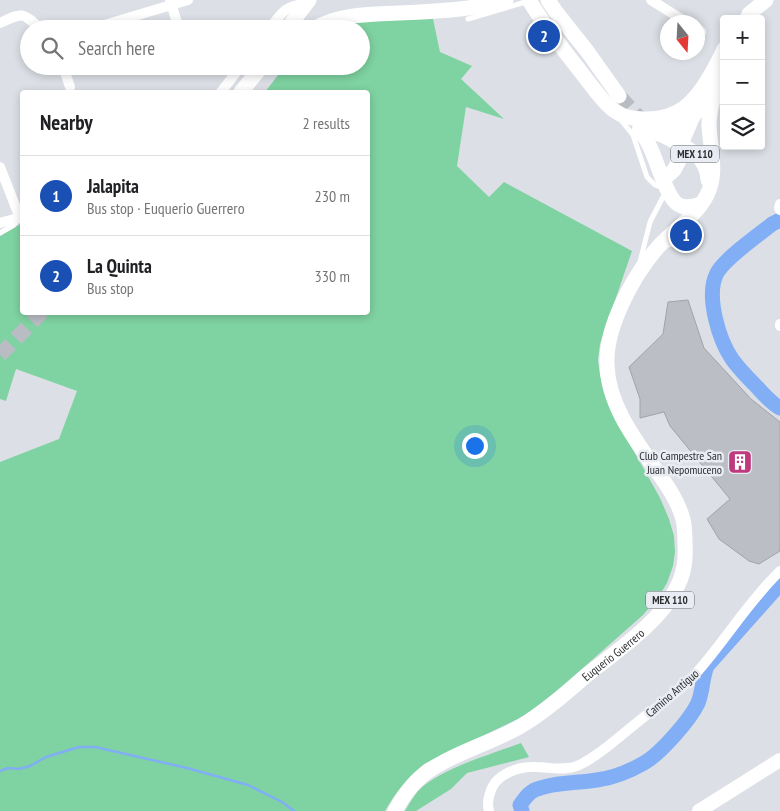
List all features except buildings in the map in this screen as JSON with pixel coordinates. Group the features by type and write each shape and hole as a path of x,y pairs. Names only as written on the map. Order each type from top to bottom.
{"main road":[{"path":"332,20 345,16 458,10 506,0"},
{"path":"529,0 556,41 599,95 615,103"},
{"path":"539,0 563,37 626,117 639,119 663,118 684,109 702,89 720,58"},
{"path":"548,0 587,51 615,103"},
{"path":"743,15 758,0"},
{"path":"749,15 766,0"},
{"path":"294,20 307,2"},
{"path":"252,81 256,75"},
{"path":"244,90 258,75"},
{"name":"MEX 110","path":"705,198 708,174 702,160 681,144 643,128 670,197 679,205 691,207 705,198 711,182 713,167 709,124 713,97 720,80"},
{"path":"659,134 678,126 693,116 717,88"},
{"path":"665,184 680,159 682,154 681,144 693,116"},
{"name":"Euquerio Guerrero","path":"395,811 402,799 418,780 438,764 520,727 562,696 649,625 665,607 674,593 683,575 686,555 682,516 674,496 626,424 609,383 606,365 608,342 615,320 636,278 660,246 691,216 705,198"},
{"path":"699,811 780,760"}],"street":[{"path":"118,20 170,3 188,0"},
{"path":"651,0 675,15"},
{"path":"277,20 286,9 307,2"},
{"path":"170,3 176,20"},
{"path":"0,23 17,15 26,16 31,20"},
{"path":"66,75 70,87"},
{"path":"223,90 234,75"},
{"path":"0,167 20,216"},
{"path":"0,223 20,218"},
{"name":"Camino Antiguo","path":"489,811 487,805 491,788 501,776 517,769 535,766 556,769 568,768 584,763 607,748 671,697 697,672 780,571"}],"lane":[{"path":"468,19 529,0"},
{"path":"615,103 633,136 647,178 655,185 665,184 650,222 636,278"},
{"path":"0,233 20,219"}],"green space":[{"path":"433,19 440,52 472,66 461,79 504,119 466,107 457,166 489,197 504,182 632,251 600,344 598,360 604,390 621,428 660,498 669,519 674,536 675,552 673,566 667,583 643,615 558,690 524,716 424,764 402,786 385,811 0,811 0,462 59,439 77,391 16,369 6,401 0,399 0,236 20,224 20,315 370,315 370,90 267,90 278,75 370,75 370,21"},
{"path":"521,743 529,757 467,773 451,789 416,811 405,811 418,791 427,783 452,769"}],"waterway":[{"path":"780,220 772,224 725,262 716,275 712,295 715,318 727,351 741,370 765,396 780,408"},
{"path":"522,811 520,805 529,794 536,790 557,784 597,780 615,776 651,759 682,727 694,710 700,698 707,666 780,584"},
{"path":"0,771 8,768 19,769 30,766 46,757 79,747 95,747 187,768 248,785 282,802 294,811"}],"tunnel":[{"path":"619,96 645,124"},
{"path":"0,355 39,315"}],"place":[{"name":"La Quinta","path":"544,36"},
{"name":"Jalapita","path":"686,235"},
{"name":"Club Campestre San Juan Nepomuceno","path":"740,462"}]}
